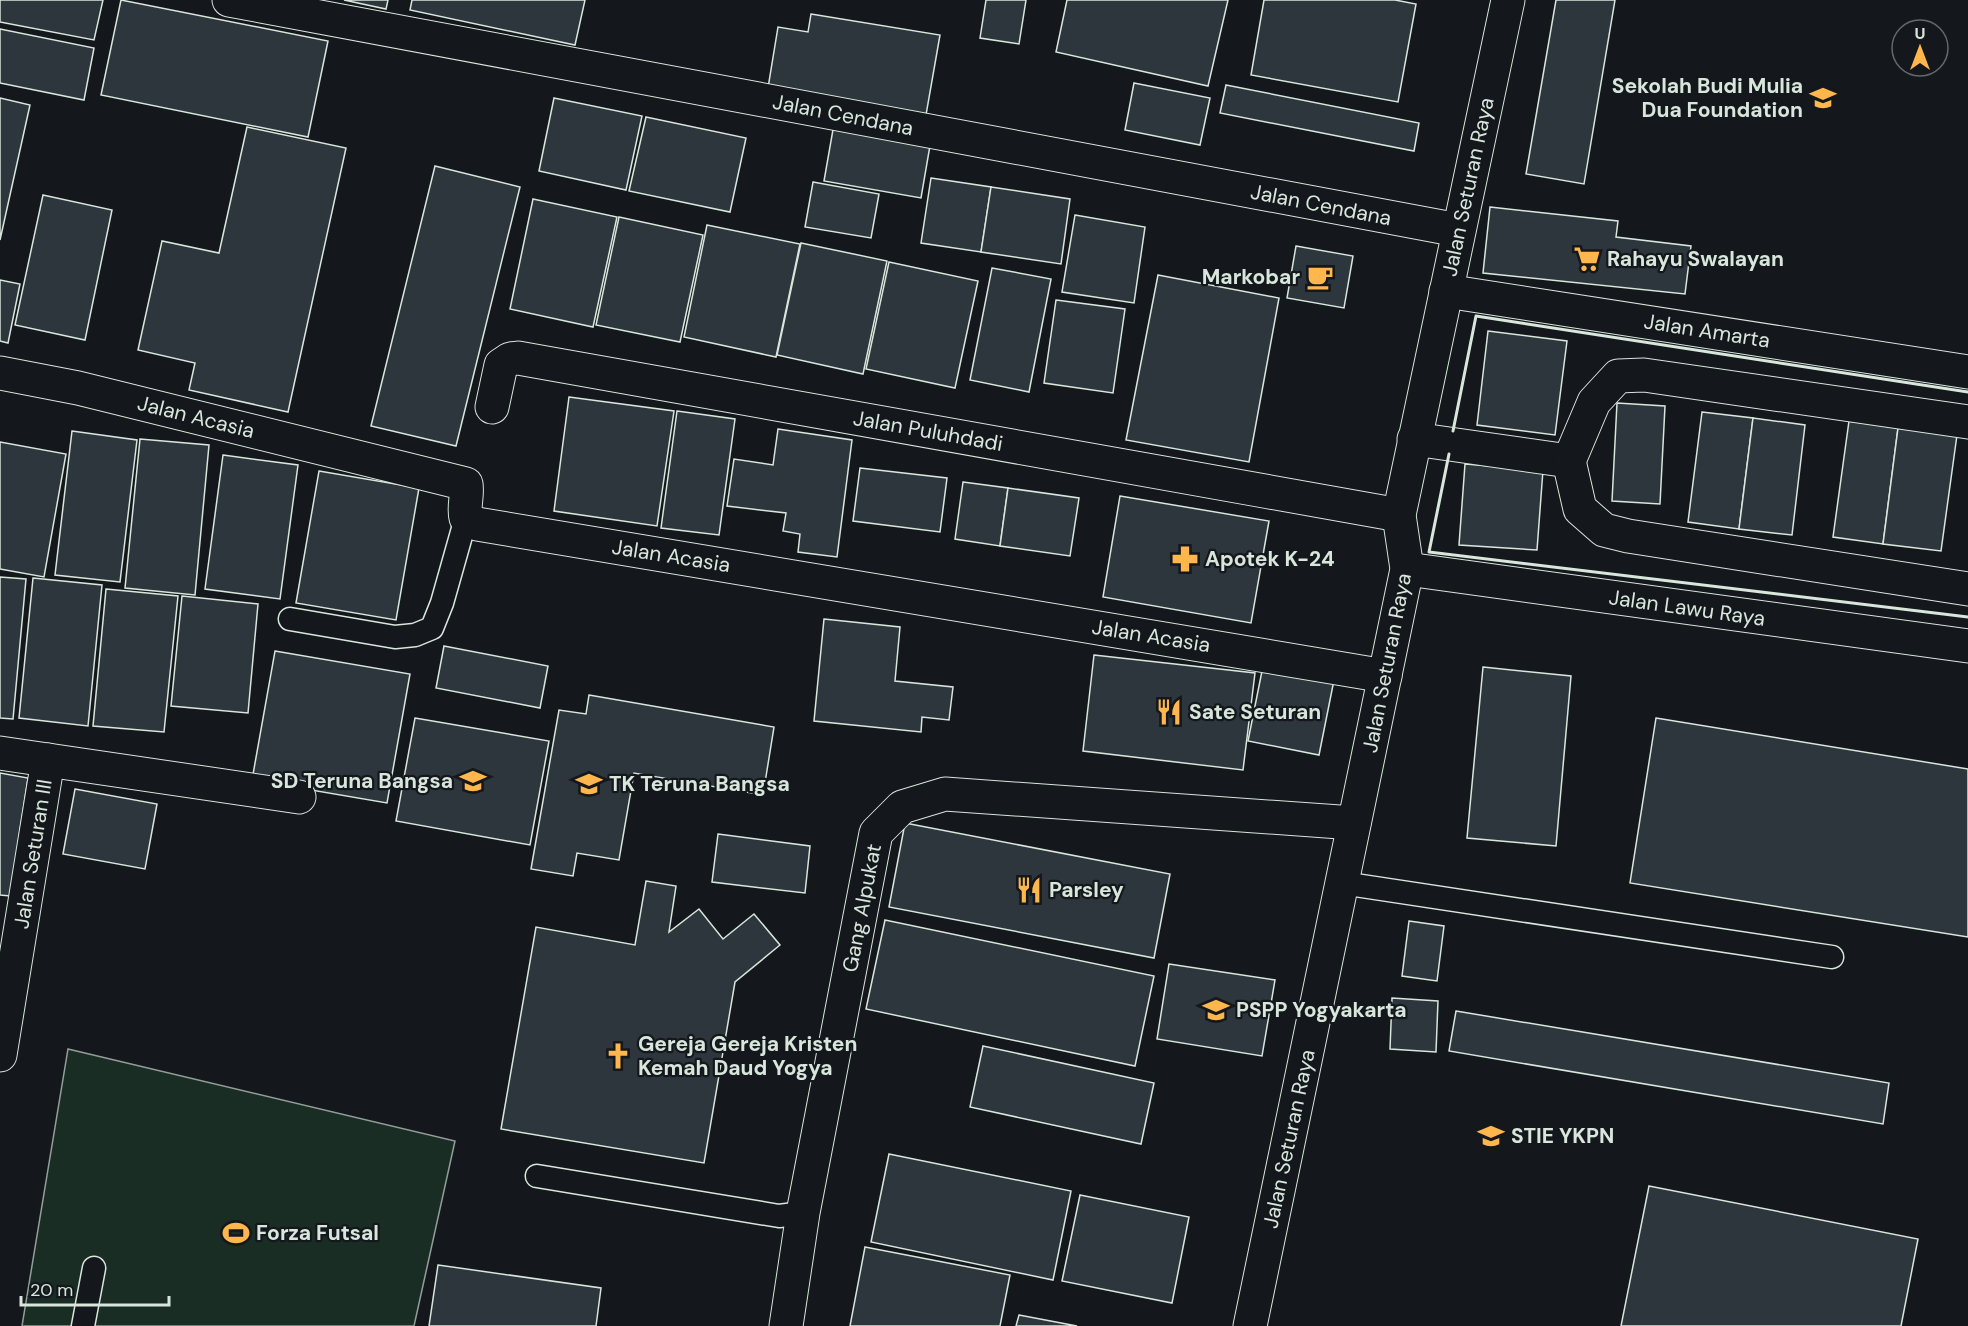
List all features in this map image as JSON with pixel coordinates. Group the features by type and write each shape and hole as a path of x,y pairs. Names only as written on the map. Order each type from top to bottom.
{"street":[{"name":"Jalan Cendana","path":"229,0 1458,230"},
{"name":"Jalan Seturan Raya","path":"1250,1326 1407,569 1399,515 1508,0"},
{"name":"Jalan Amarta","path":"1446,291 1968,372"},
{"name":"Jalan Puluhdadi","path":"492,407 501,365 510,359 518,358 1399,515"},
{"name":"Jalan Acasia","path":"0,373 78,388 466,484 468,494 464,510 466,518 477,524 1385,676"},
{"path":"1968,422 1644,375 1618,376 1594,402 1569,461 1580,509 1604,530 1628,536 1968,589"},
{"path":"1414,439 1569,461"},
{"name":"Jalan Lawu Raya","path":"1407,569 1968,646"},
{"name":"Jalan Seturan III","path":"0,753 299,797"},
{"name":"Jalan Seturan III","path":"0,1055 48,760"},
{"name":"Gang Alpukat","path":"786,1326 803,1213 876,833 902,807 945,794 1354,823"}],"lane":[{"path":"290,620 395,637 415,635 432,628 442,603 466,518"},
{"path":"1342,883 1833,957"},
{"path":"537,1176 779,1216 803,1213"},
{"path":"83,1326 94,1268"}],"green space":[{"name":"Forza Futsal","path":"68,1049 455,1141 414,1326 22,1326"}],"building":[{"path":"0,0 103,0 94,40 0,22"},
{"path":"121,0 328,41 308,137 101,95"},
{"path":"344,0 388,0 386,9"},
{"path":"412,0 585,0 575,45 410,10"},
{"path":"986,0 1026,0 1019,44 980,38"},
{"path":"1067,0 1228,0 1208,86 1056,52"},
{"path":"1264,0 1395,0 1416,4 1398,102 1251,75"},
{"path":"1556,0 1615,0 1584,184 1526,174"},
{"path":"811,14 940,35 926,115 768,88 778,27 808,32"},
{"path":"0,29 94,48 84,100 0,83"},
{"path":"1134,83 1210,98 1200,145 1125,130"},
{"path":"1226,85 1419,123 1414,151 1220,113"},
{"path":"0,98 30,105 0,240"},
{"path":"554,98 642,116 626,190 539,171"},
{"path":"646,117 746,138 730,212 629,191"},
{"path":"835,118 932,134 921,198 824,181"},
{"path":"247,127 346,148 288,412 189,390 195,363 138,350 162,241 219,253"},
{"path":"435,166 520,187 456,446 371,426"},
{"path":"931,178 991,187 981,252 921,243"},
{"path":"813,182 879,194 871,238 805,227"},
{"path":"991,187 1070,199 1061,264 981,252"},
{"path":"43,195 112,210 85,340 15,325"},
{"path":"533,199 617,217 593,327 510,309"},
{"name":"Rahayu Swalayan","path":"1490,207 1618,221 1616,237 1691,246 1685,294 1483,273"},
{"path":"1075,215 1145,227 1134,303 1062,292"},
{"path":"619,217 703,235 680,342 596,325"},
{"path":"707,225 800,244 776,357 684,337"},
{"path":"801,243 887,261 863,374 777,355"},
{"name":"Markobar","path":"1296,246 1353,256 1344,308 1287,298"},
{"path":"889,262 978,281 955,388 866,369"},
{"path":"992,268 1051,279 1029,392 970,380"},
{"path":"1158,275 1279,298 1249,462 1126,440"},
{"path":"0,280 20,284 8,343 0,341"},
{"path":"1056,300 1125,309 1113,393 1044,383"},
{"path":"1488,331 1567,341 1555,435 1477,425"},
{"path":"569,397 674,411 657,526 554,511"},
{"path":"1617,403 1665,406 1660,504 1612,501"},
{"path":"677,411 735,419 719,535 661,528"},
{"path":"1702,412 1753,418 1739,529 1688,522"},
{"path":"1753,418 1805,425 1792,535 1739,529"},
{"path":"1849,421 1898,428 1883,544 1833,537"},
{"path":"1898,428 1957,435 1941,551 1883,544"},
{"path":"778,429 852,440 837,557 798,552 800,534 783,531 786,513 727,506 734,459 773,465"},
{"path":"72,431 137,440 120,582 55,575"},
{"path":"140,439 209,445 195,595 125,588"},
{"path":"0,442 66,454 44,577 0,569"},
{"path":"223,455 298,465 280,599 205,589"},
{"path":"1465,464 1543,470 1537,550 1459,545"},
{"path":"860,468 947,478 940,532 853,521"},
{"path":"319,471 419,488 396,620 296,603"},
{"path":"963,482 1008,488 1000,546 955,539"},
{"path":"1008,488 1079,498 1070,556 1000,546"},
{"name":"Apotek K-24","path":"1120,496 1269,521 1251,623 1103,597"},
{"path":"0,577 26,579 13,719 0,718"},
{"path":"33,578 102,585 88,726 19,718"},
{"path":"106,589 178,596 164,732 93,726"},
{"path":"182,596 258,604 248,713 171,706"},
{"path":"824,619 900,627 895,681 953,687 949,720 922,717 921,732 814,721"},
{"path":"444,646 548,666 540,708 436,688"},
{"path":"275,651 410,674 387,803 252,780"},
{"name":"Sate Seturan","path":"1094,655 1255,673 1243,770 1083,751"},
{"path":"1263,666 1334,680 1319,755 1248,741"},
{"path":"1483,667 1571,676 1556,846 1467,838"},
{"name":"TK Teruna Bangsa","path":"589,695 774,727 763,795 634,773 619,860 577,853 573,876 531,869 559,710 586,714"},
{"name":"SD Teruna Bangsa","path":"415,718 549,741 530,845 396,821"},
{"path":"1656,718 1968,769 1968,937 1630,883"},
{"path":"0,773 28,778 10,896 0,895"},
{"path":"75,789 157,804 145,869 63,854"},
{"name":"Parsley","path":"905,823 1170,874 1154,958 889,907"},
{"path":"718,834 810,846 805,893 712,882"},
{"name":"Gereja Gereja Kristen Kemah Daud Yogya","path":"646,881 676,886 669,932 699,909 723,939 754,914 780,945 735,982 704,1163 501,1129 536,927 635,945"},
{"path":"885,920 1154,976 1135,1066 866,1009"},
{"path":"1409,921 1444,926 1437,981 1402,976"},
{"name":"PSPP Yogyakarta","path":"1169,964 1275,980 1262,1056 1157,1039"},
{"path":"1392,998 1438,1001 1436,1052 1390,1049"},
{"path":"1456,1011 1889,1083 1883,1124 1449,1051"},
{"path":"983,1046 1154,1083 1141,1144 970,1107"},
{"path":"889,1154 1071,1191 1053,1280 871,1242"},
{"path":"1649,1186 1918,1239 1901,1326 1621,1326"},
{"path":"1080,1195 1189,1217 1172,1303 1062,1281"},
{"path":"865,1247 1010,1275 1000,1326 850,1326"},
{"path":"438,1265 601,1288 596,1326 429,1326"},
{"path":"1019,1315 1077,1326 1016,1326"}],"wall":[{"path":"1453,431 1476,316 1968,392"},
{"path":"1449,454 1429,552 1968,617"}],"place":[{"name":"Sekolah Budi Mulia Dua Foundation","path":"1823,98"},
{"name":"Rahayu Swalayan","path":"1587,259"},
{"name":"Markobar","path":"1320,277"},
{"name":"Apotek K-24","path":"1185,559"},
{"name":"Sate Seturan","path":"1169,712"},
{"name":"SD Teruna Bangsa","path":"473,781"},
{"name":"TK Teruna Bangsa","path":"589,784"},
{"name":"Parsley","path":"1029,890"},
{"name":"PSPP Yogyakarta","path":"1216,1010"},
{"name":"Gereja Gereja Kristen Kemah Daud Yogya","path":"618,1056"},
{"name":"STIE YKPN","path":"1491,1136"},
{"name":"Forza Futsal","path":"236,1233"}]}
